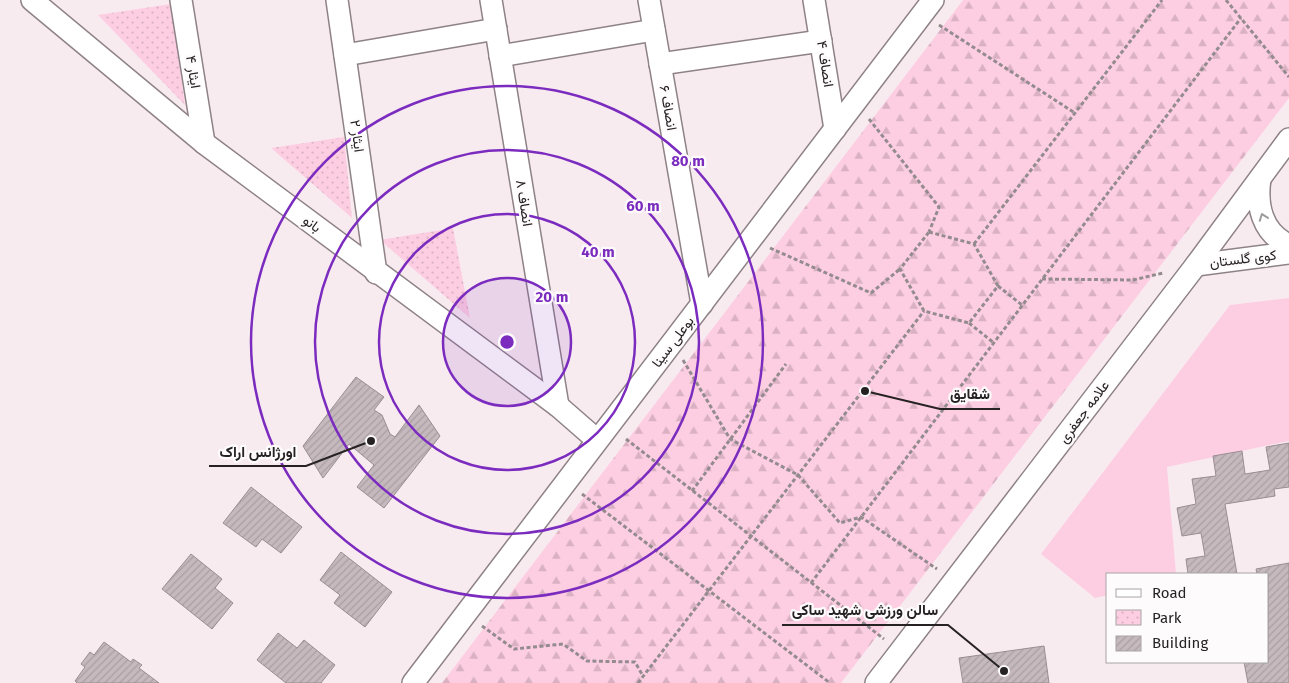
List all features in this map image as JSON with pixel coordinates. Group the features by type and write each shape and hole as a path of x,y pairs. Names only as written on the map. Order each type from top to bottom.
{"street":[{"name":"بانو","path":"32,0 204,143 376,273 558,406 603,433"},
{"name":"ایثار ۴","path":"181,0 204,143"},
{"name":"ایثار ۲","path":"337,0 376,273"},
{"name":"انصاف ۸","path":"491,0 558,406"},
{"name":"انصاف ۶","path":"649,0 702,304"},
{"name":"انصاف ۴","path":"814,0 835,129"},
{"name":"بوعلی سینا","path":"413,683 928,7"},
{"path":"345,55 496,29"},
{"path":"500,56 654,30"},
{"path":"660,64 821,41"},
{"name":"علامه جعفری","path":"876,683 1196,265 1289,139"},
{"path":"1260,179 1257,196 1266,225 1276,237 1289,245"},
{"name":"کوی گلستان","path":"1196,265 1289,253"}],"path":[{"path":"974,244 1162,0"},
{"path":"1226,0 1289,77"},
{"path":"928,7 1075,114"},
{"path":"811,583 1241,18"},
{"path":"751,240 871,293 900,270 929,232 939,207 856,102"},
{"path":"929,232 974,244 998,286 1022,305"},
{"path":"1042,279 1133,280 1196,265"},
{"path":"900,270 924,311 969,323 994,343"},
{"path":"969,323 998,286"},
{"path":"638,683 924,311"},
{"path":"673,342 730,439 798,475 840,523 861,517"},
{"path":"692,491 786,364"},
{"path":"603,433 692,491 900,651"},
{"path":"566,482 830,683"},
{"path":"861,517 954,581"},
{"path":"465,614 514,649 563,644 587,661 635,662 643,676"}],"green space":[{"path":"963,0 1289,0 1289,98 841,683 442,683"},
{"path":"171,4 185,105 98,15"},
{"path":"344,137 352,218 271,148"},
{"path":"453,228 470,318 380,240"},
{"path":"1289,298 1289,441 1167,467 1176,573 1106,573 1106,595 1095,598 1041,554 1230,305"}],"building":[{"path":"356,377 384,397 374,410 382,415 390,434 395,437 419,405 440,436 384,508 357,487 374,465 349,444 323,478 303,446"},
{"path":"1289,443 1289,487 1274,489 1275,496 1225,504 1237,573 1188,573 1186,559 1205,556 1201,533 1182,536 1177,508 1196,504 1192,479 1216,476 1213,456 1242,451 1245,474 1270,470 1266,447"},
{"path":"251,487 302,527 281,553 262,539 256,547 223,523"},
{"path":"341,552 392,592 365,627 334,603 340,595 320,580"},
{"path":"191,554 222,579 215,588 233,603 212,629 162,589"},
{"path":"1289,563 1289,683 1248,683 1244,663 1269,663 1269,573 1257,573 1256,569"},
{"path":"278,633 297,648 304,640 335,665 321,683 286,683 257,660"},
{"path":"104,642 131,662 133,659 142,665 139,668 159,683 77,683 75,681 85,667 81,664 90,652 94,655"},
{"path":"1044,646 1049,683 963,683 959,658"}],"place":[{"name":"شقایق","path":"865,391"},
{"name":"اورژانس اراک","path":"371,441"},
{"name":"سالن ورزشی شهید ساکی","path":"1004,671"}]}
